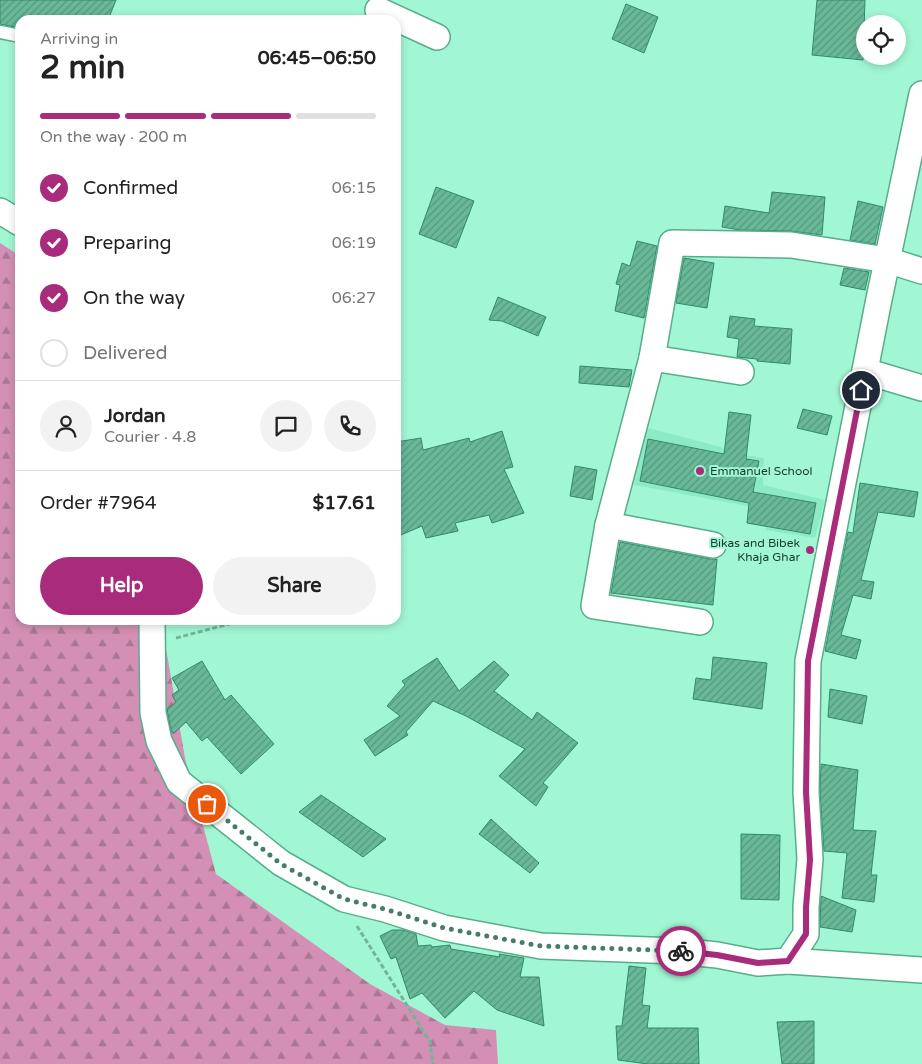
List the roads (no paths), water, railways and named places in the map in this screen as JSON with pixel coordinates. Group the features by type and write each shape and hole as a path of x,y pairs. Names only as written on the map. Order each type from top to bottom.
{"street":[{"path":"375,3 397,15"},
{"path":"401,17 437,37"},
{"path":"788,961 806,934 810,860 806,792 808,661 887,260 922,94"},
{"path":"700,622 594,606 608,525 652,358 672,244 791,245 887,260 922,271"},
{"path":"652,358 741,372"},
{"path":"865,371 922,388"},
{"path":"608,525 713,545"},
{"path":"152,632 153,713 159,741 179,782 281,864 344,899 385,909 444,928 541,946 677,951 717,955 758,963 788,961 922,970"}],"lane":[{"path":"0,32 15,35"}],"place":[{"name":"Emmanuel School","path":"700,471"},
{"name":"Bikas and Bibek Khaja Ghar","path":"810,550"}]}
